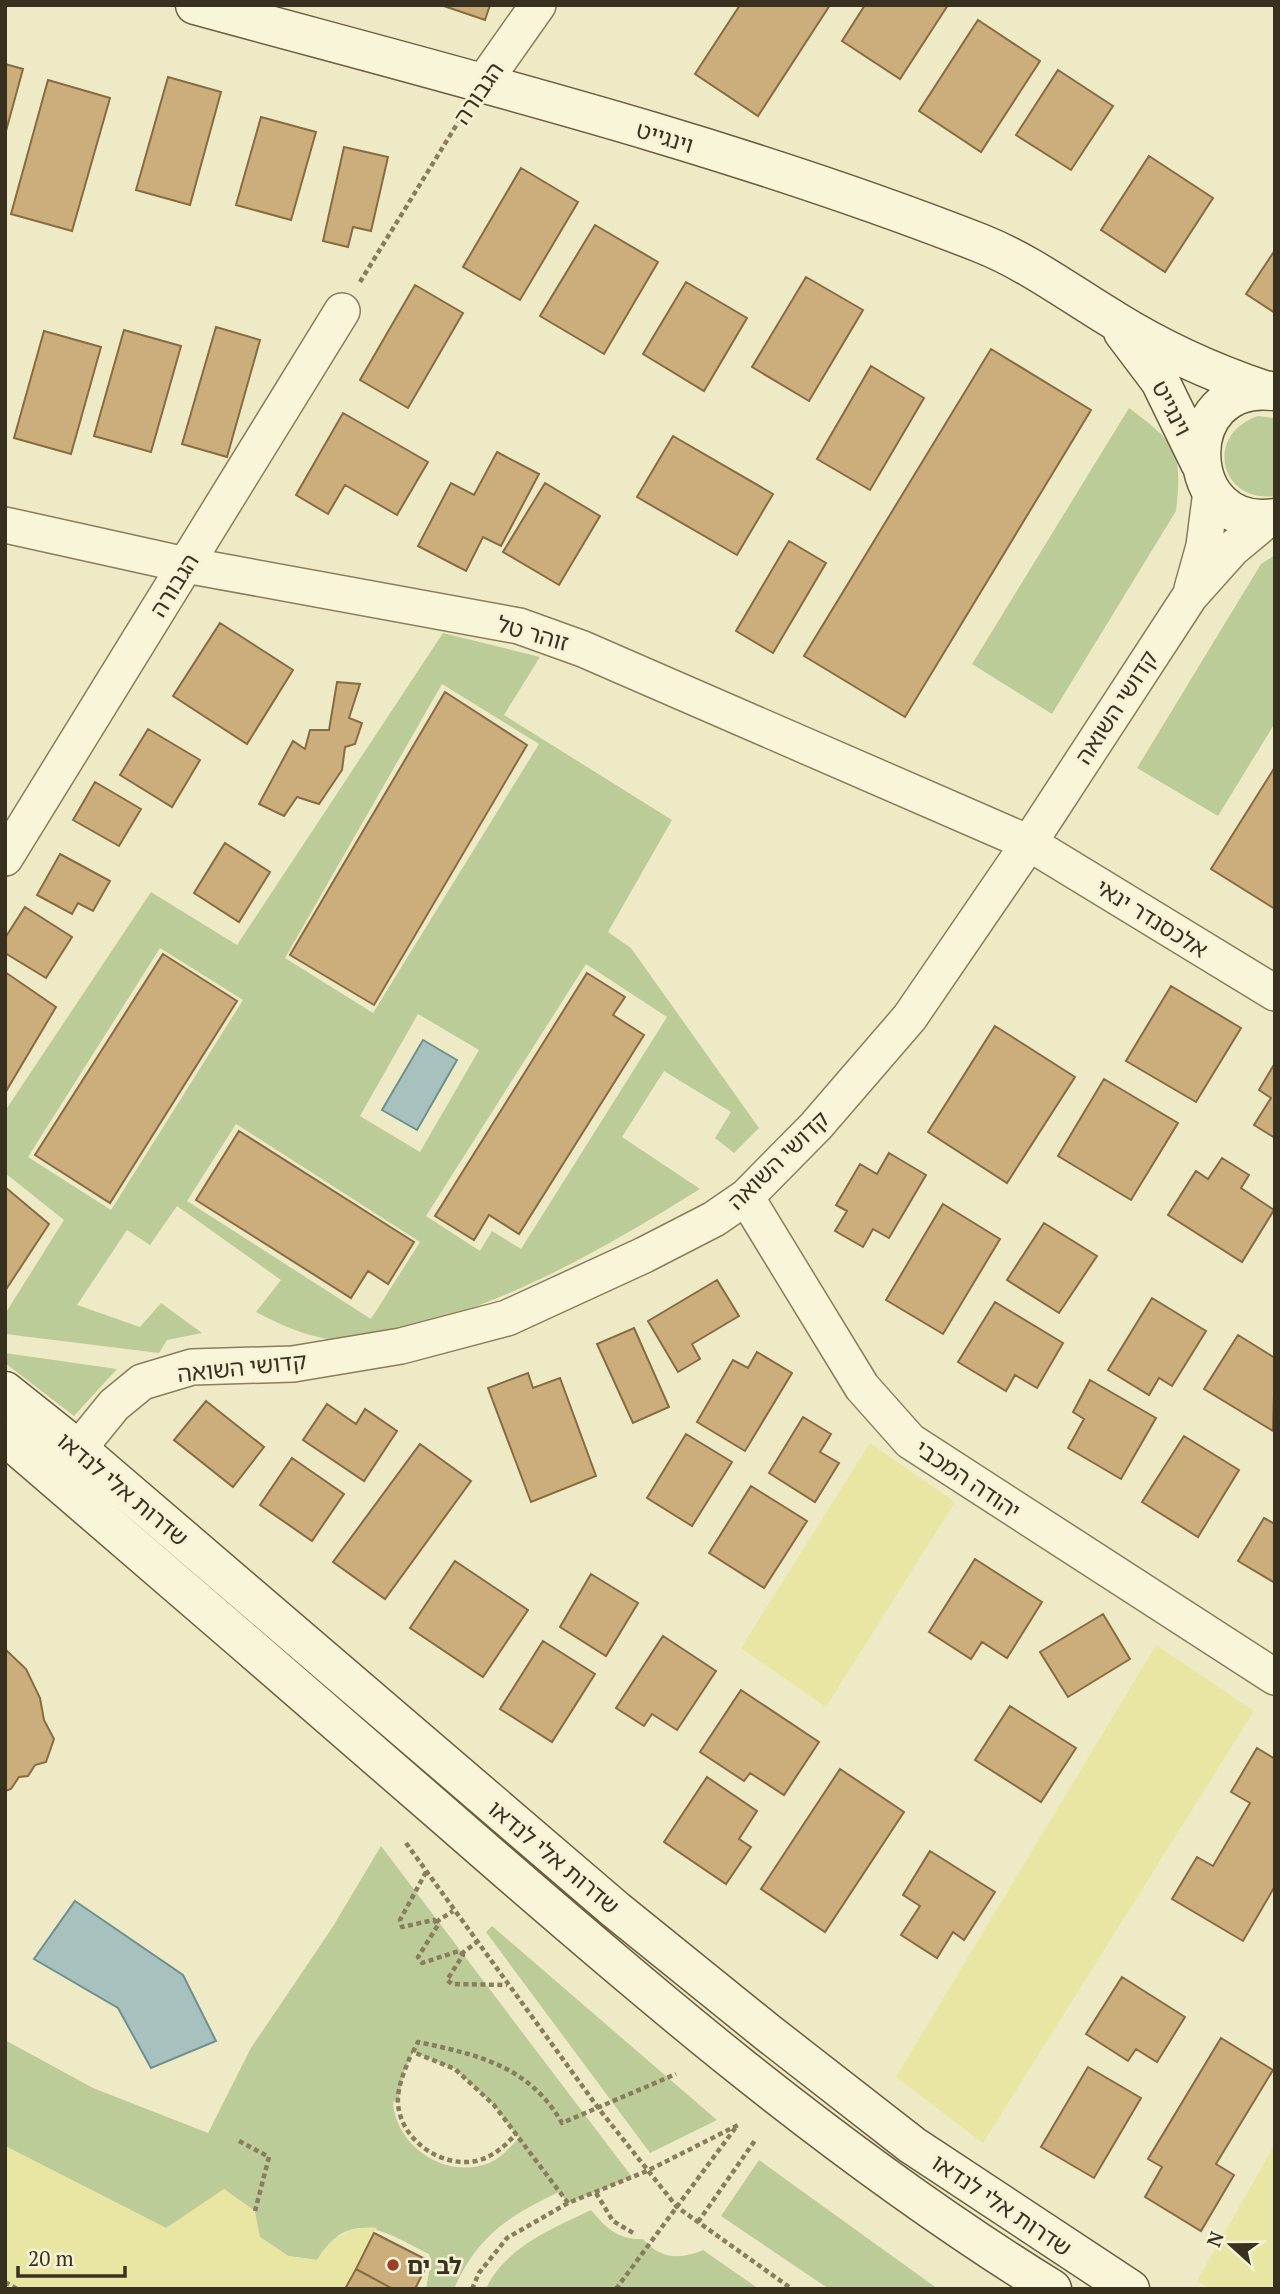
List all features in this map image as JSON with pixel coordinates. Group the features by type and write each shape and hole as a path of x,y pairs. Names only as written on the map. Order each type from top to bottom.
{"street":[{"name":"וינגייט","path":"195,5 483,83 788,174 977,242 1025,264 1115,322 1202,368 1269,391"},
{"name":"הגבורה","path":"483,83 538,5"},
{"name":"הגבורה","path":"5,858 348,301"},
{"name":"וינגייט","path":"1115,322 1160,381 1205,477"},
{"path":"1269,391 1246,392 1229,400 1205,427 1200,444 1205,477 1226,507 1246,516 1271,518"},
{"name":"קדושי השואה","path":"1190,596 1204,546 1205,477"},
{"name":"קדושי השואה","path":"84,1454 88,1437 114,1405 142,1382 192,1367 293,1364 401,1346 507,1318 644,1255 714,1219 746,1197 816,1126 910,1017 1029,843 1190,596 1233,549 1271,518"},
{"name":"זוהר טל","path":"5,524 186,565 519,626 583,649 1029,843"},
{"name":"אלכסנדר ינאי","path":"1029,843 1275,993"},
{"name":"יהודה המכבי","path":"746,1197 862,1387 886,1418 910,1441 1275,1677"},
{"name":"שדרות אלי לנדאו","path":"5,1391 84,1454 616,1910 756,2023 912,2145 1130,2289"},
{"name":"שדרות אלי לנדאו","path":"5,1436 587,1940 739,2067 872,2169 1052,2289"}],"path":[{"name":"הגבורה","path":"348,301 483,83"},
{"path":"406,1843 599,2109 677,2207 792,2289"},
{"path":"426,1872 400,1920 402,1927 434,1920 436,1922 453,1911"},
{"path":"436,1922 438,1925 418,1957 422,1963 459,1951 461,1954"},
{"path":"477,1942 461,1954 447,1980 452,1984 508,1985"},
{"path":"568,2203 494,2105 455,2069 413,2052 418,2042 466,2052 511,2069 548,2099 562,2123 677,2074"},
{"path":"410,2057 398,2101 404,2126 416,2142 435,2155 457,2161 476,2161 497,2152 516,2134"},
{"path":"472,2289 479,2273 507,2238 568,2203 647,2171 738,2125 616,2289"},
{"path":"698,2222 756,2139"},
{"path":"240,2140 269,2157 255,2211"},
{"path":"596,2193 613,2221 635,2234"},
{"path":"5,2282 18,2289"}],"green space":[{"path":"1129,408 1157,430 1173,450 1178,475 1176,511 1052,714 972,664"},
{"path":"1258,416 1275,418 1275,496 1256,495 1241,489 1231,479 1225,465 1225,451 1230,437 1241,425"},
{"path":"1275,555 1275,723 1218,816 1137,768 1261,564"},
{"path":"443,633 540,657 504,715 672,820 608,932 631,948 759,1128 734,1153 715,1138 731,1112 664,1071 622,1137 700,1189 630,1232 523,1287 448,1316 376,1338 357,1341 316,1337 256,1312 281,1280 177,1206 150,1245 127,1230 77,1305 140,1327 161,1303 202,1333 167,1340 159,1353 5,1334 5,1314 64,1220 5,1173 5,1111 151,892 237,945","holes":["442,684 539,744 373,1013 285,958","160,948 243,1000 111,1210 28,1157","586,964 667,1017 521,1249 492,1231 480,1251 426,1216","418,1014 479,1050 420,1152 360,1116","236,1124 420,1242 371,1319 187,1201"]},
{"path":"5,1353 117,1369 74,1416 5,1363"},
{"path":"381,1846 632,2177 568,2203 559,2192 525,2209 484,2241 454,2289 426,2289 431,2261 429,2254 383,2232 369,2228 343,2233 330,2243 317,2260 288,2256 260,2237 166,2228 5,2146 5,2040 93,2088 208,2133 251,2048 332,1928","holes":["413,2052 455,2069 494,2105 519,2138 489,2163 456,2167 426,2156 413,2146 396,2118 393,2102 398,2101 404,2072"]},
{"path":"492,1926 717,2120 650,2153 486,1932"},
{"path":"759,2160 938,2289 829,2289 721,2216"},
{"path":"591,2210 613,2232 643,2239 663,2254 678,2256 703,2250 759,2289 486,2289 494,2275 517,2251 546,2232"}],"sand":[{"path":"870,1443 955,1502 826,1707 741,1648"},
{"path":"1156,1645 1254,1711 983,2143 896,2077"},
{"path":"1275,2144 1275,2289 1212,2289 1197,2281"},
{"path":"5,2146 166,2228 224,2189 255,2211 260,2237 288,2256 317,2260 328,2245 342,2235 358,2229 377,2228 345,2289 5,2289"}],"water":[{"path":"423,1040 457,1060 417,1130 382,1110"},
{"path":"75,1901 183,1975 216,2041 151,2068 118,2008 34,1959"}],"building":[{"path":"441,5 490,5 485,20"},
{"path":"740,5 830,5 758,116 695,74"},
{"path":"865,5 948,5 900,79 842,41"},
{"path":"978,20 1040,61 981,152 919,111"},
{"path":"5,64 23,69 6,131 5,131"},
{"path":"1058,70 1113,106 1071,170 1016,135"},
{"path":"168,77 221,92 190,205 136,190"},
{"path":"48,80 110,98 72,231 11,214"},
{"path":"261,117 316,132 291,220 236,205"},
{"path":"344,147 388,157 371,231 353,227 348,247 323,241"},
{"path":"1149,156 1213,198 1165,272 1101,230"},
{"path":"521,168 578,202 520,300 463,267"},
{"path":"595,225 658,262 604,354 540,316"},
{"path":"1275,250 1275,313 1246,294"},
{"path":"806,277 863,310 809,401 752,367"},
{"path":"686,282 747,318 704,391 643,354"},
{"path":"415,285 463,313 408,408 360,380"},
{"path":"216,327 260,340 227,457 182,444"},
{"path":"124,330 181,346 151,452 94,436"},
{"path":"44,331 101,347 71,454 14,438"},
{"path":"991,349 1091,410 905,717 804,656"},
{"path":"871,366 924,398 870,490 817,459"},
{"path":"343,413 428,462 397,515 345,485 328,514 296,495"},
{"path":"673,436 773,494 737,555 637,497"},
{"path":"497,452 539,474 501,546 483,537 466,571 418,546 451,483 474,495"},
{"path":"545,483 600,516 559,585 503,552"},
{"path":"789,541 826,563 773,653 736,631"},
{"path":"220,623 293,670 247,744 173,696"},
{"path":"337,682 360,684 349,718 362,723 355,744 345,747 342,770 319,804 297,797 284,816 259,804 293,741 305,749 310,730 329,730"},
{"path":"445,692 527,745 374,1005 290,955"},
{"path":"148,729 200,760 172,807 120,775"},
{"path":"1275,767 1275,909 1211,869"},
{"path":"95,782 141,809 119,846 73,820"},
{"path":"225,843 270,872 239,922 194,893"},
{"path":"60,854 110,881 93,911 78,903 72,914 37,895"},
{"path":"25,907 72,937 46,978 5,953 5,938"},
{"path":"163,954 237,1001 110,1203 35,1155"},
{"path":"5,972 56,1007 5,1093"},
{"path":"587,973 625,997 613,1015 644,1035 519,1234 489,1215 474,1240 435,1216"},
{"path":"1171,986 1241,1028 1196,1102 1126,1061"},
{"path":"995,1026 1075,1077 1007,1183 928,1132"},
{"path":"1275,1063 1275,1138 1254,1125 1271,1098 1259,1090"},
{"path":"1104,1079 1178,1123 1131,1200 1058,1156"},
{"path":"239,1131 414,1242 388,1284 368,1271 351,1298 196,1200"},
{"path":"889,1153 926,1175 889,1238 873,1229 863,1247 835,1231 847,1211 836,1205 860,1164 877,1174"},
{"path":"1222,1158 1249,1175 1241,1188 1274,1210 1242,1262 1168,1215 1196,1171 1208,1179"},
{"path":"5,1187 49,1224 5,1291"},
{"path":"943,1204 1000,1239 943,1334 886,1300"},
{"path":"1044,1223 1097,1256 1059,1313 1007,1280"},
{"path":"717,1280 739,1316 692,1344 700,1359 678,1372 648,1321"},
{"path":"1152,1298 1206,1331 1172,1386 1159,1378 1149,1395 1108,1370"},
{"path":"995,1302 1063,1343 1037,1388 1015,1375 1006,1391 958,1362"},
{"path":"634,1328 669,1407 633,1423 597,1344"},
{"path":"1238,1335 1275,1358 1273,1431 1204,1389"},
{"path":"757,1352 792,1373 745,1451 697,1422 733,1360 748,1368"},
{"path":"528,1373 533,1388 560,1378 596,1476 531,1502 488,1388"},
{"path":"1090,1380 1156,1418 1121,1479 1068,1448 1084,1419 1073,1412"},
{"path":"206,1401 264,1447 233,1487 174,1440"},
{"path":"327,1404 356,1424 365,1409 397,1431 364,1481 303,1440"},
{"path":"803,1417 831,1434 820,1452 839,1463 815,1502 769,1473"},
{"path":"686,1434 732,1462 692,1526 647,1498"},
{"path":"1184,1436 1239,1470 1198,1537 1142,1502"},
{"path":"420,1444 471,1481 385,1599 333,1562"},
{"path":"292,1458 344,1494 312,1541 260,1505"},
{"path":"751,1486 807,1521 764,1588 709,1553"},
{"path":"1264,1518 1275,1524 1275,1583 1238,1561"},
{"path":"975,1559 1042,1602 1007,1658 982,1642 971,1659 929,1632"},
{"path":"455,1561 528,1610 483,1677 410,1628"},
{"path":"591,1574 638,1603 606,1656 560,1627"},
{"path":"1103,1614 1130,1659 1068,1697 1040,1652"},
{"path":"663,1636 716,1671 677,1730 652,1714 644,1726 616,1708"},
{"path":"543,1641 595,1674 552,1742 500,1709"},
{"path":"5,1649 26,1669 40,1698 44,1720 54,1739 46,1762 35,1765 28,1776 19,1777 11,1789 5,1791"},
{"path":"741,1690 819,1742 784,1795 750,1773 744,1781 700,1752"},
{"path":"1010,1706 1076,1748 1041,1802 975,1760"},
{"path":"1257,1748 1275,1759 1275,1886 1243,1941 1172,1899 1197,1857 1213,1866 1250,1803 1231,1792"},
{"path":"840,1769 904,1812 825,1932 761,1889"},
{"path":"707,1777 757,1811 739,1839 751,1847 726,1884 664,1842"},
{"path":"930,1851 995,1892 964,1940 953,1932 937,1958 901,1935 920,1906 903,1895"},
{"path":"1122,1977 1185,2017 1157,2062 1136,2049 1128,2061 1086,2034"},
{"path":"1221,2038 1273,2070 1216,2164 1234,2175 1201,2231 1145,2197 1162,2167 1148,2159"},
{"path":"1088,2067 1141,2098 1094,2178 1041,2147"},
{"name":"לב ים","path":"374,2233 429,2261 415,2289 393,2289 356,2269"},
{"path":"356,2269 393,2289 345,2289"}],"place":[{"name":"לב ים","path":"393,2265"}]}
